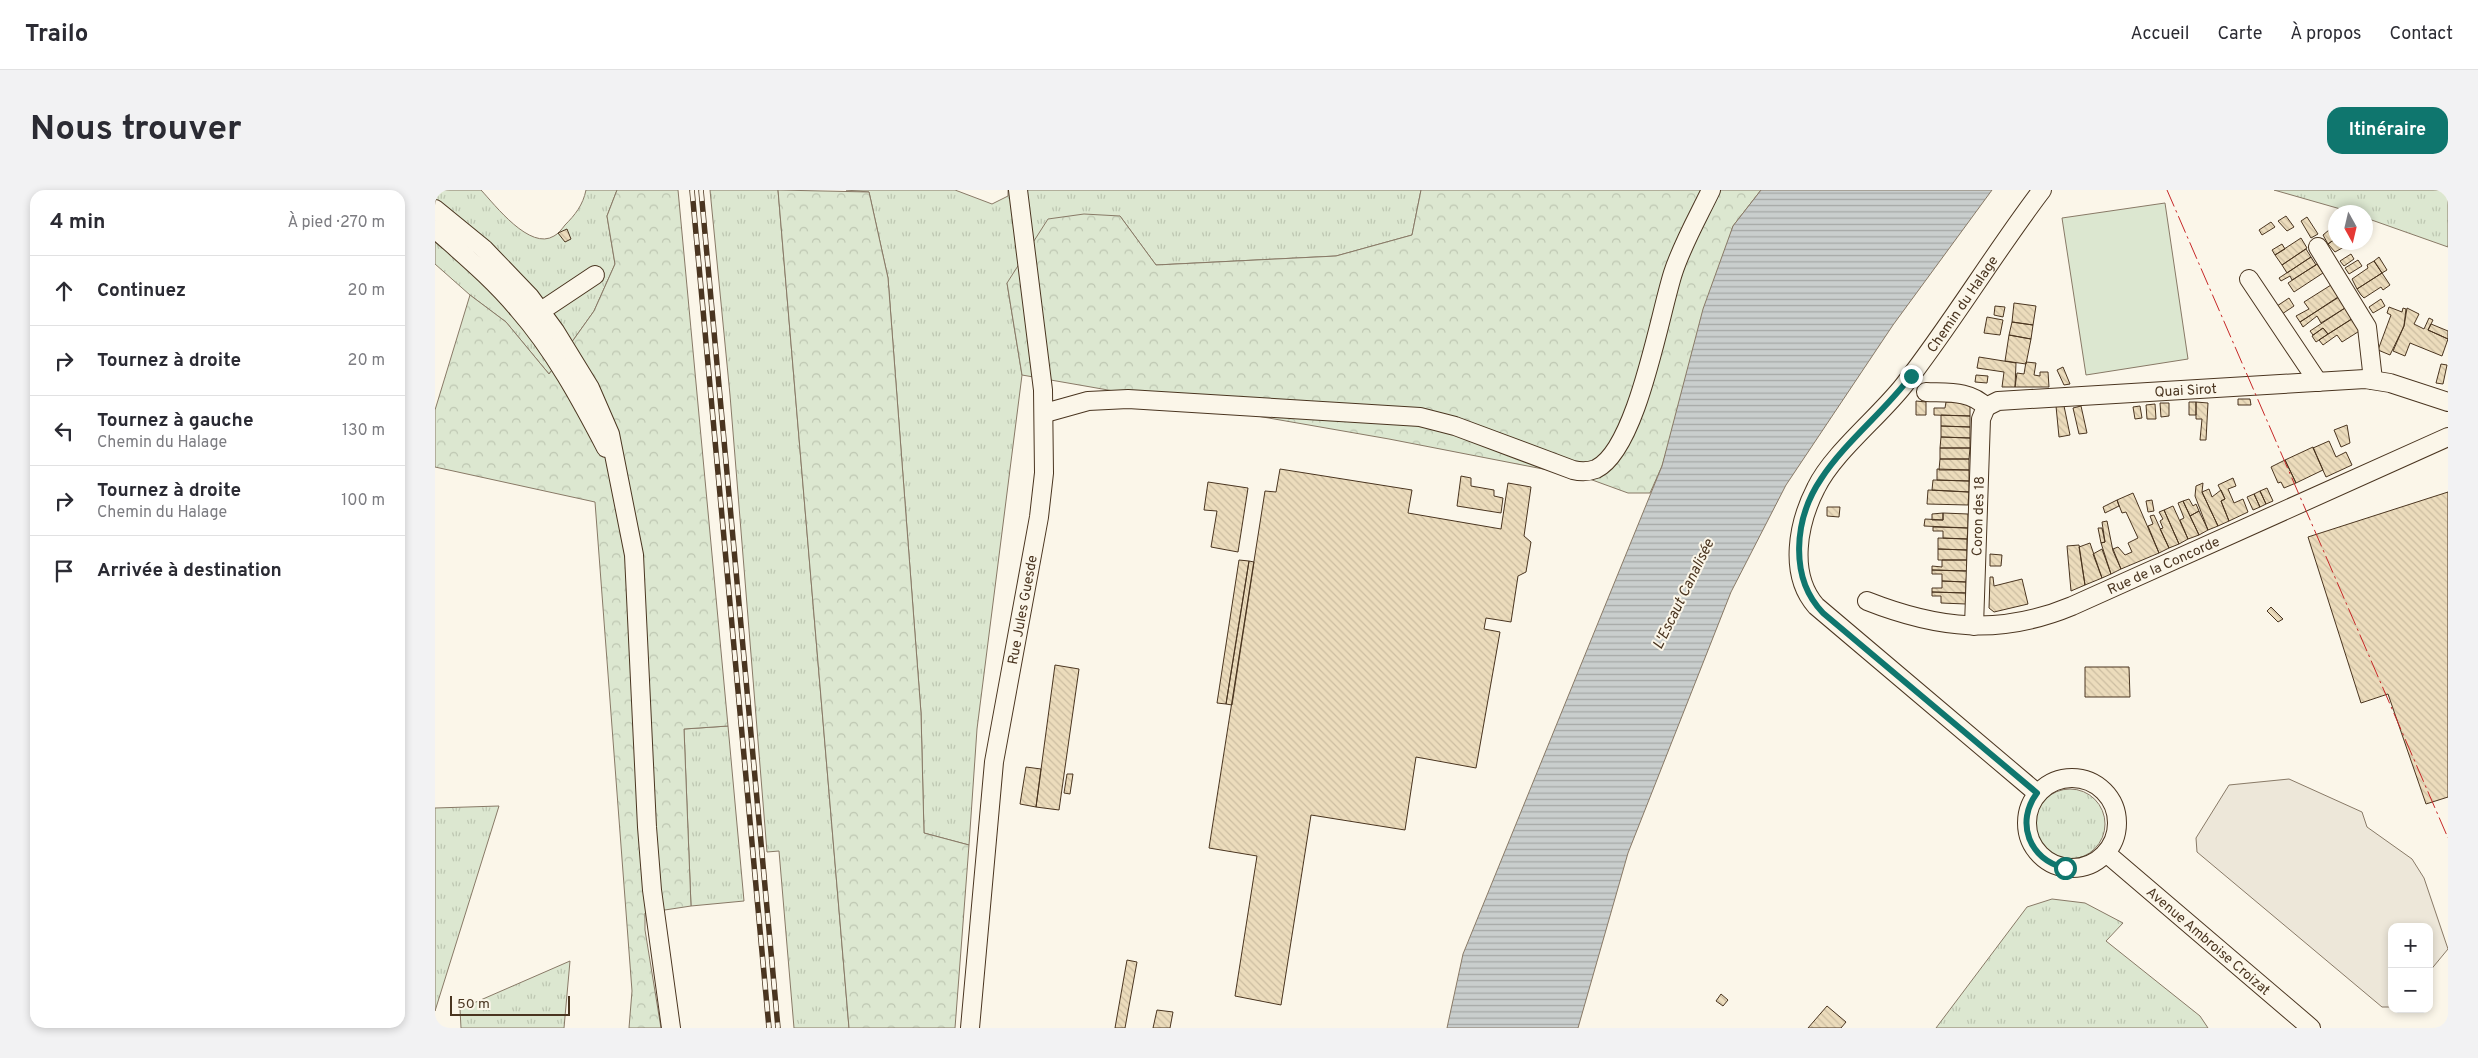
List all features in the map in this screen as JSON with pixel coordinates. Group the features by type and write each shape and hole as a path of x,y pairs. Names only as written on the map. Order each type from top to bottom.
{"street":[{"name":"Rue Jules Guesde","path":"971,1028 993,769 1041,502 1045,457 1045,413 1018,190"},
{"path":"1045,413 1088,401 1128,399 1403,415 1455,426 1573,470 1591,471 1602,465 1619,443 1632,419 1673,274 1711,190"},
{"name":"Chemin du Halage","path":"2037,793 1823,613 1806,591 1799,554 1805,516 1820,480 1907,382 2042,190"},
{"path":"435,209 499,263 535,316 576,365 601,412 611,439 635,563 647,827 652,890 671,1028"},
{"path":"435,229 535,316"},
{"path":"2318,247 2365,321 2370,339 2373,380"},
{"path":"535,316 595,275"},
{"path":"2249,279 2318,382"},
{"name":"Quai Sirot","path":"1986,407 1998,401 2373,380 2389,383 2448,402"},
{"path":"1926,392 1969,395 1977,398 1986,407"},
{"name":"Coron des 18","path":"1974,626 1981,419 1986,407"},
{"name":"Rue de la Concorde","path":"1867,601 1917,619 1974,626 2024,621 2062,610 2448,437"},
{"path":"2065,778 2084,780 2101,788 2113,803 2117,820 2115,838 2106,853 2090,865 2071,868 2052,864 2041,857 2030,842 2027,829 2028,810 2037,793 2053,782 2065,778"},
{"name":"Avenue Ambroise Croizat","path":"2106,853 2311,1028"}],"green space":[{"path":"435,190 481,190 504,215 524,232 534,237 545,239 557,234 572,217 581,205 586,190 617,190 607,216 615,264 594,311 549,374 506,322 470,295 435,264"},
{"path":"617,190 678,190 728,726 684,729 691,906 645,913 645,930 661,1028 629,1028 632,991 595,502 435,467 435,410 470,295 506,322 549,374 594,311 615,264 607,216"},
{"path":"710,190 778,190 849,1028 794,1028 779,851 767,852 730,395"},
{"path":"778,190 869,192 888,278 921,713 924,833 969,845 955,1028 849,1028"},
{"path":"846,190 955,190 992,204 1008,196 1008,190 1421,190 1412,235 1336,256 1156,265 1120,216 1007,283 1022,375 977,729 969,845 924,833 921,713 888,278 869,192"},
{"path":"1421,190 1761,190 1733,226 1662,466 1650,493 1628,493 1584,477 1389,439 1022,375 1007,283 1048,219 1084,214 1120,216 1156,265 1336,256 1412,235"},
{"path":"2274,190 2448,190 2448,247 2373,220 2373,205 2328,205"},
{"path":"2165,203 2188,359 2086,375 2062,218"},
{"path":"728,726 744,901 691,906 684,729"},
{"path":"2070,789 2083,792 2095,799 2102,811 2105,824 2102,837 2095,849 2083,856 2070,859 2057,856 2045,849 2038,837 2035,824 2038,811 2045,799 2057,792"},
{"path":"499,806 435,1011 435,808"},
{"path":"2052,899 2085,903 2123,923 2106,941 2200,1016 2208,1028 1936,1028 2027,907"},
{"path":"570,961 564,1028 461,1028 460,1009"}],"shaded area":[{"path":"2289,779 2362,812 2367,827 2412,859 2424,878 2448,949 2433,967 2433,923 2388,923 2388,1007 2382,1007 2197,852 2196,838 2229,785"}],"water":[{"name":"L'Escaut Canalisée","path":"1761,190 1992,190 1893,325 1786,485 1731,592 1628,853 1578,1028 1447,1028 1463,954 1662,466 1703,309 1733,226"}],"building":[{"path":"2286,216 2294,227 2287,231 2278,221"},
{"path":"2307,217 2318,234 2311,238 2301,221"},
{"path":"2271,222 2275,227 2262,235 2259,230"},
{"path":"567,229 571,239 565,242 558,233"},
{"path":"2328,231 2328,244 2323,235"},
{"path":"2301,238 2307,248 2282,265 2275,255"},
{"path":"2282,244 2285,249 2275,255 2272,250"},
{"path":"2306,249 2311,257 2287,273 2282,265"},
{"path":"2351,254 2354,259 2344,266 2340,261"},
{"path":"2311,257 2316,265 2292,280 2290,276 2281,281 2279,278"},
{"path":"2379,257 2387,270 2382,273 2374,261"},
{"path":"2358,260 2362,266 2349,274 2345,268"},
{"path":"2374,261 2382,273 2357,289 2352,279 2368,268 2367,265"},
{"path":"2317,264 2323,273 2294,292 2288,283"},
{"path":"2382,273 2390,285 2383,290 2381,287 2364,298 2357,289"},
{"path":"2331,285 2339,297 2300,322 2296,316 2309,309 2304,302"},
{"path":"2338,297 2345,308 2321,323 2317,316 2303,327 2300,322"},
{"path":"2289,298 2294,306 2282,314 2277,306"},
{"path":"2381,299 2385,306 2373,313 2369,307"},
{"path":"2014,303 2036,306 2033,325 2012,322"},
{"path":"1995,306 2005,307 2003,317 1994,315"},
{"path":"2389,307 2402,312 2403,308 2406,309 2404,326 2390,355 2378,350 2391,315 2387,313"},
{"path":"2345,308 2352,319 2328,334 2323,328 2313,335 2310,331"},
{"path":"2407,308 2419,314 2414,324 2424,329 2429,318 2433,320 2428,330 2448,339 2442,356 2410,343 2405,356 2393,351 2404,326"},
{"path":"1987,317 2003,320 2000,335 1984,333"},
{"path":"2353,318 2361,330 2342,342 2337,335 2323,345 2319,340"},
{"path":"2012,322 2033,325 2031,339 2009,335"},
{"path":"2431,324 2448,331 2448,339 2428,330"},
{"path":"2323,328 2328,334 2316,342 2312,336"},
{"path":"2009,335 2031,339 2026,364 2005,361"},
{"path":"1979,357 2016,363 2015,387 2002,387 2004,372 1977,368"},
{"path":"2026,362 2036,363 2034,375 2040,376 2040,372 2048,372 2049,387 2015,387 2017,373 2024,374"},
{"path":"2441,364 2447,365 2443,384 2436,383"},
{"path":"2063,367 2070,384 2064,385 2057,370"},
{"path":"1976,375 1988,376 1987,383 1975,382"},
{"path":"2238,399 2250,399 2251,405 2238,405"},
{"path":"1916,401 1926,402 1926,415 1916,415"},
{"path":"1946,402 1970,402 1970,416 1934,415 1934,408 1945,408"},
{"path":"2189,402 2196,402 2196,415 2189,415"},
{"path":"2196,402 2208,403 2206,440 2200,440 2202,419 2196,419"},
{"path":"2160,403 2169,403 2169,416 2161,417"},
{"path":"2155,404 2156,419 2147,419 2146,405"},
{"path":"2056,406 2064,406 2070,435 2059,437"},
{"path":"2081,406 2087,433 2079,434 2073,408"},
{"path":"2140,406 2142,418 2135,419 2133,407"},
{"path":"1941,415 1970,416 1970,427 1941,426"},
{"path":"2347,425 2350,443 2341,447 2334,430"},
{"path":"1941,426 1970,427 1970,438 1941,437"},
{"path":"1941,437 1970,438 1970,448 1940,448"},
{"path":"2329,441 2336,457 2346,452 2352,465 2326,477 2313,448"},
{"path":"2313,447 2323,470 2296,483 2285,460"},
{"path":"1940,448 1970,448 1969,459 1940,459"},
{"path":"1940,459 1969,459 1969,470 1939,470"},
{"path":"2285,460 2296,483 2284,488 2281,482 2278,483 2271,467"},
{"path":"1280,469 1412,490 1408,513 1501,529 1508,483 1531,487 1524,536 1531,542 1526,572 1518,576 1511,622 1486,618 1484,629 1500,632 1476,768 1416,757 1405,830 1311,815 1281,1005 1235,996 1257,856 1209,848 1265,491 1276,492"},
{"path":"1937,469 1969,470 1969,481 1937,480"},
{"path":"1461,476 1471,478 1471,486 1494,490 1494,496 1503,498 1501,513 1457,506"},
{"path":"2233,478 2236,486 2228,489 2234,503 2243,499 2248,512 2229,521 2221,501 2225,499 2218,485"},
{"path":"1933,480 1969,481 1969,492 1932,490"},
{"path":"1208,482 1248,488 1238,552 1211,547 1217,511 1204,510"},
{"path":"2203,483 2202,492 2218,526 2208,530 2195,496 2196,486"},
{"path":"2267,488 2273,501 2266,504 2260,491"},
{"path":"2209,489 2212,497 2221,490 2225,499 2221,501 2229,521 2218,526 2202,492"},
{"path":"1928,490 1969,492 1968,505 1927,504"},
{"path":"2260,491 2266,504 2260,507 2254,494"},
{"path":"2448,492 2448,797 2426,804 2388,694 2361,703 2308,537"},
{"path":"2133,493 2159,553 2121,569 2113,549 2118,547 2125,555 2132,552 2128,543 2138,538 2126,512 2122,513 2117,500"},
{"path":"2254,494 2260,507 2253,510 2247,497"},
{"path":"2189,499 2193,506 2196,504 2199,511 2190,516 2183,501"},
{"path":"2117,500 2119,506 2105,513 2103,507"},
{"path":"2152,500 2154,511 2148,512 2146,501"},
{"path":"2183,501 2199,535 2188,539 2180,520 2184,518 2178,503"},
{"path":"2173,506 2188,539 2179,544 2164,510"},
{"path":"1827,507 1840,507 1839,517 1827,516"},
{"path":"2164,510 2179,544 2169,548 2160,529 2163,528 2160,521 2163,519 2159,512"},
{"path":"2199,511 2208,530 2199,535 2190,516"},
{"path":"1943,513 1943,520 1932,520 1932,514"},
{"path":"1943,513 1968,514 1968,528 1924,526 1925,519 1943,520"},
{"path":"2154,515 2169,548 2159,553 2148,526 2153,524 2150,516"},
{"path":"2107,521 2113,551 2121,569 2111,574 2101,543 2105,542 2102,522"},
{"path":"1933,527 1968,528 1967,539 1943,538 1943,531 1933,531"},
{"path":"2098,528 2102,528 2105,542 2101,543"},
{"path":"1938,538 1967,539 1967,550 1938,549"},
{"path":"2090,543 2102,578 2085,585 2079,547"},
{"path":"2079,545 2085,585 2071,591 2067,546"},
{"path":"1938,549 1967,550 1967,560 1938,560"},
{"path":"2102,549 2111,574 2102,578 2093,554"},
{"path":"1990,554 2002,555 2001,566 1990,566"},
{"path":"1239,560 1249,561 1226,704 1217,703"},
{"path":"1942,560 1967,560 1967,571 1932,570 1932,566 1942,567"},
{"path":"1249,561 1254,562 1232,705 1226,704"},
{"path":"1932,570 1967,571 1966,582 1942,581 1942,574 1932,574"},
{"path":"1990,577 1993,577 1994,586 2022,579 2028,604 1994,612 1989,608"},
{"path":"1942,581 1966,582 1966,593 1932,592 1932,588 1942,588"},
{"path":"1932,592 1966,593 1966,604 1941,603 1941,596 1932,596"},
{"path":"2271,607 2283,619 2278,622 2267,611"},
{"path":"1055,665 1079,669 1059,810 1036,807"},
{"path":"2085,667 2129,667 2130,697 2085,697"},
{"path":"1026,767 1041,769 1036,807 1020,804"},
{"path":"1067,774 1073,774 1070,794 1064,793"},
{"path":"1127,960 1137,962 1125,1028 1115,1028"},
{"path":"1721,994 1728,1000 1723,1006 1716,1001"},
{"path":"1827,1006 1846,1022 1841,1028 1808,1028"},
{"path":"1157,1010 1173,1012 1170,1028 1153,1028"}],"railway":[{"path":"692,190 769,1028"},
{"path":"701,190 778,1028"}],"power":[{"path":"2167,190 2448,838"}],"route":[{"path":"1911,376 1820,480 1811,498 1800,538 1799,559 1803,584 1810,599 1823,613 2037,793 2030,804 2026,823 2030,842 2041,857 2052,864 2065,868"}]}
